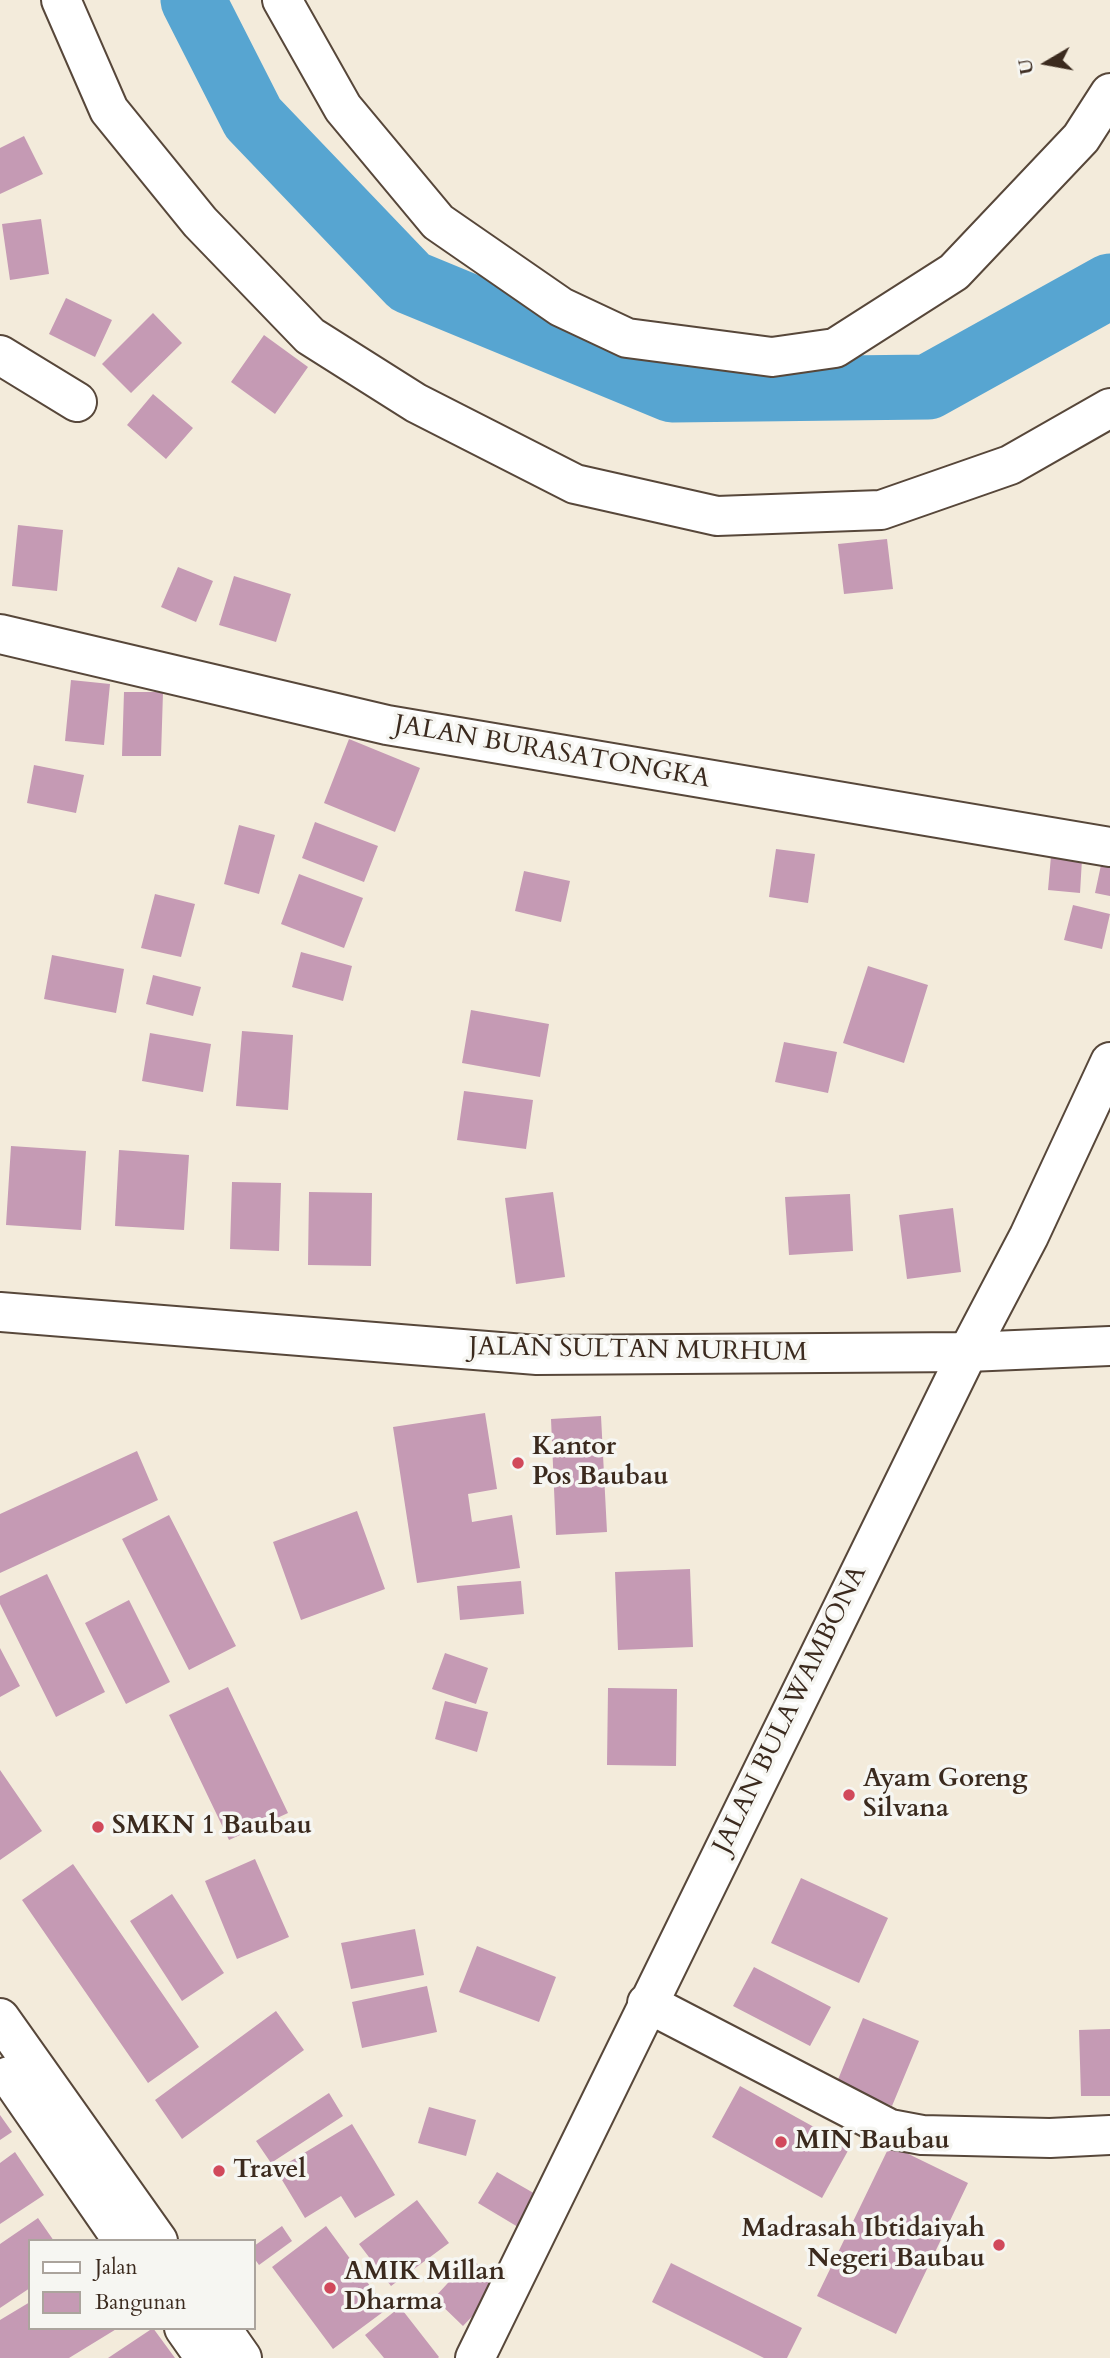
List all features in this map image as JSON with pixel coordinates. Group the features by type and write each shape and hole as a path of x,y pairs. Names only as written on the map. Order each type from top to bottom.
{"main road":[{"path":"61,0 109,110 200,222 310,336 416,403 575,484 717,516 881,510 1010,465 1110,408"},
{"path":"282,0 343,108 438,222 561,307 627,338 772,357 835,348 954,272 1081,138 1110,93"},
{"path":"0,355 77,402"},
{"name":"JALAN BURASATONGKA","path":"0,634 387,726 1110,846"},
{"name":"JALAN BULAWAMBONA","path":"475,2358 968,1352 1030,1236 1110,1062"},
{"name":"JALAN SULTAN MURHUM","path":"0,1312 537,1355 968,1352 1110,1346"},
{"path":"647,2003 890,2129 922,2135 1037,2138 1110,2135"},
{"path":"0,2018 157,2239"},
{"path":"0,2064 122,2239"},
{"path":"185,2330 205,2358"},
{"path":"221,2330 242,2358"}],"building":[{"path":"24,136 43,174 0,194 0,148"},
{"path":"41,219 49,274 10,280 2,224"},
{"path":"66,298 112,320 95,357 49,334"},
{"path":"153,313 182,343 131,393 102,364"},
{"path":"264,335 308,367 275,414 231,382"},
{"path":"153,394 193,428 166,459 127,425"},
{"path":"18,525 63,530 57,591 12,586"},
{"path":"887,539 893,589 844,594 838,544"},
{"path":"178,567 213,581 196,622 161,607"},
{"path":"234,576 291,594 276,642 219,625"},
{"path":"71,680 110,684 104,745 65,741"},
{"path":"124,692 163,692 161,756 122,756"},
{"path":"349,739 420,768 395,832 324,803"},
{"path":"34,765 84,775 76,813 27,803"},
{"path":"315,822 378,846 364,882 302,858"},
{"path":"239,825 275,835 259,894 224,884"},
{"path":"776,849 815,854 808,903 769,897"},
{"path":"1051,856 1082,859 1080,893 1048,890"},
{"path":"1101,865 1110,867 1110,896 1095,893"},
{"path":"524,871 570,881 561,922 515,911"},
{"path":"299,874 363,898 344,948 281,924"},
{"path":"155,894 195,904 181,957 141,948"},
{"path":"1073,905 1110,914 1102,949 1064,940"},
{"path":"301,952 352,966 343,1001 292,987"},
{"path":"52,955 124,969 116,1013 44,999"},
{"path":"868,966 928,985 904,1063 843,1043"},
{"path":"153,975 201,987 193,1016 146,1004"},
{"path":"471,1010 549,1024 540,1077 462,1063"},
{"path":"242,1031 293,1035 288,1110 236,1106"},
{"path":"150,1033 211,1044 203,1092 142,1081"},
{"path":"784,1042 837,1052 828,1093 775,1082"},
{"path":"464,1091 533,1100 526,1149 457,1140"},
{"path":"11,1146 86,1151 81,1230 6,1225"},
{"path":"119,1150 189,1155 184,1230 115,1226"},
{"path":"232,1182 281,1183 279,1251 230,1249"},
{"path":"309,1192 372,1193 371,1266 308,1265"},
{"path":"553,1192 565,1277 516,1284 505,1198"},
{"path":"850,1194 853,1251 789,1255 785,1197"},
{"path":"953,1208 961,1272 907,1279 899,1215"},
{"path":"485,1413 497,1489 468,1494 472,1522 512,1515 520,1568 417,1583 393,1427"},
{"path":"601,1416 607,1532 556,1535 551,1419"},
{"path":"137,1451 158,1500 0,1573 0,1514"},
{"path":"357,1511 385,1589 301,1620 273,1542"},
{"path":"169,1515 236,1646 189,1670 122,1539"},
{"path":"690,1569 693,1647 618,1650 615,1572"},
{"path":"47,1574 105,1692 56,1717 0,1604 0,1596"},
{"path":"521,1581 524,1614 460,1620 457,1586"},
{"path":"129,1600 170,1682 126,1704 85,1623"},
{"path":"0,1648 20,1686 0,1697"},
{"path":"445,1653 488,1668 476,1704 432,1689"},
{"path":"228,1687 288,1813 229,1840 169,1715"},
{"path":"608,1688 677,1689 676,1766 607,1765"},
{"path":"445,1701 488,1712 477,1752 435,1739"},
{"path":"0,1770 42,1831 0,1860"},
{"path":"255,1859 289,1937 237,1959 205,1881"},
{"path":"73,1864 199,2047 148,2083 22,1900"},
{"path":"801,1878 888,1918 859,1983 771,1943"},
{"path":"172,1894 224,1973 182,2001 130,1921"},
{"path":"415,1929 424,1975 351,1989 341,1943"},
{"path":"477,1946 556,1977 539,2022 459,1992"},
{"path":"754,1967 831,2007 810,2046 733,2006"},
{"path":"427,1986 437,2032 362,2048 352,2002"},
{"path":"276,2011 304,2050 182,2139 155,2100"},
{"path":"863,2018 919,2041 892,2106 837,2082"},
{"path":"1110,2029 1110,2096 1081,2096 1079,2030"},
{"name":"MIN Baubau","path":"740,2086 850,2147 822,2198 712,2137"},
{"path":"329,2093 343,2116 271,2163 256,2141"},
{"path":"429,2107 476,2120 466,2156 418,2143"},
{"path":"0,2115 12,2132 0,2140"},
{"path":"352,2124 395,2195 355,2218 341,2196 305,2218 276,2170"},
{"path":"890,2145 968,2183 896,2334 817,2296"},
{"path":"15,2152 44,2195 0,2224 0,2163"},
{"path":"497,2172 537,2195 518,2227 478,2203"},
{"path":"417,2200 449,2243 391,2286 359,2244"},
{"path":"38,2218 53,2239 28,2239 28,2289 0,2308 0,2244"},
{"path":"282,2226 292,2241 259,2265 256,2261 256,2245"},
{"name":"AMIK Millan Dharma","path":"326,2226 387,2309 333,2349 272,2267"},
{"path":"471,2258 501,2286 463,2326 434,2298"},
{"path":"671,2263 802,2328 787,2358 764,2358 652,2302"},
{"path":"28,2303 28,2330 115,2330 69,2358 0,2358 0,2320"},
{"path":"400,2307 438,2358 384,2358 365,2335"},
{"path":"150,2330 154,2330 175,2358 108,2358"}],"waterway":[{"path":"193,0 253,118 410,282 672,390 928,387 1110,286"}],"place":[{"name":"Kantor Pos Baubau","path":"518,1463"},
{"name":"Ayam Goreng Silvana","path":"849,1795"},
{"name":"SMKN 1 Baubau","path":"98,1827"},
{"name":"MIN Baubau","path":"781,2142"},
{"name":"Travel","path":"219,2171"},
{"name":"Madrasah Ibtidaiyah Negeri Baubau","path":"999,2245"},
{"name":"AMIK Millan Dharma","path":"330,2288"}]}
